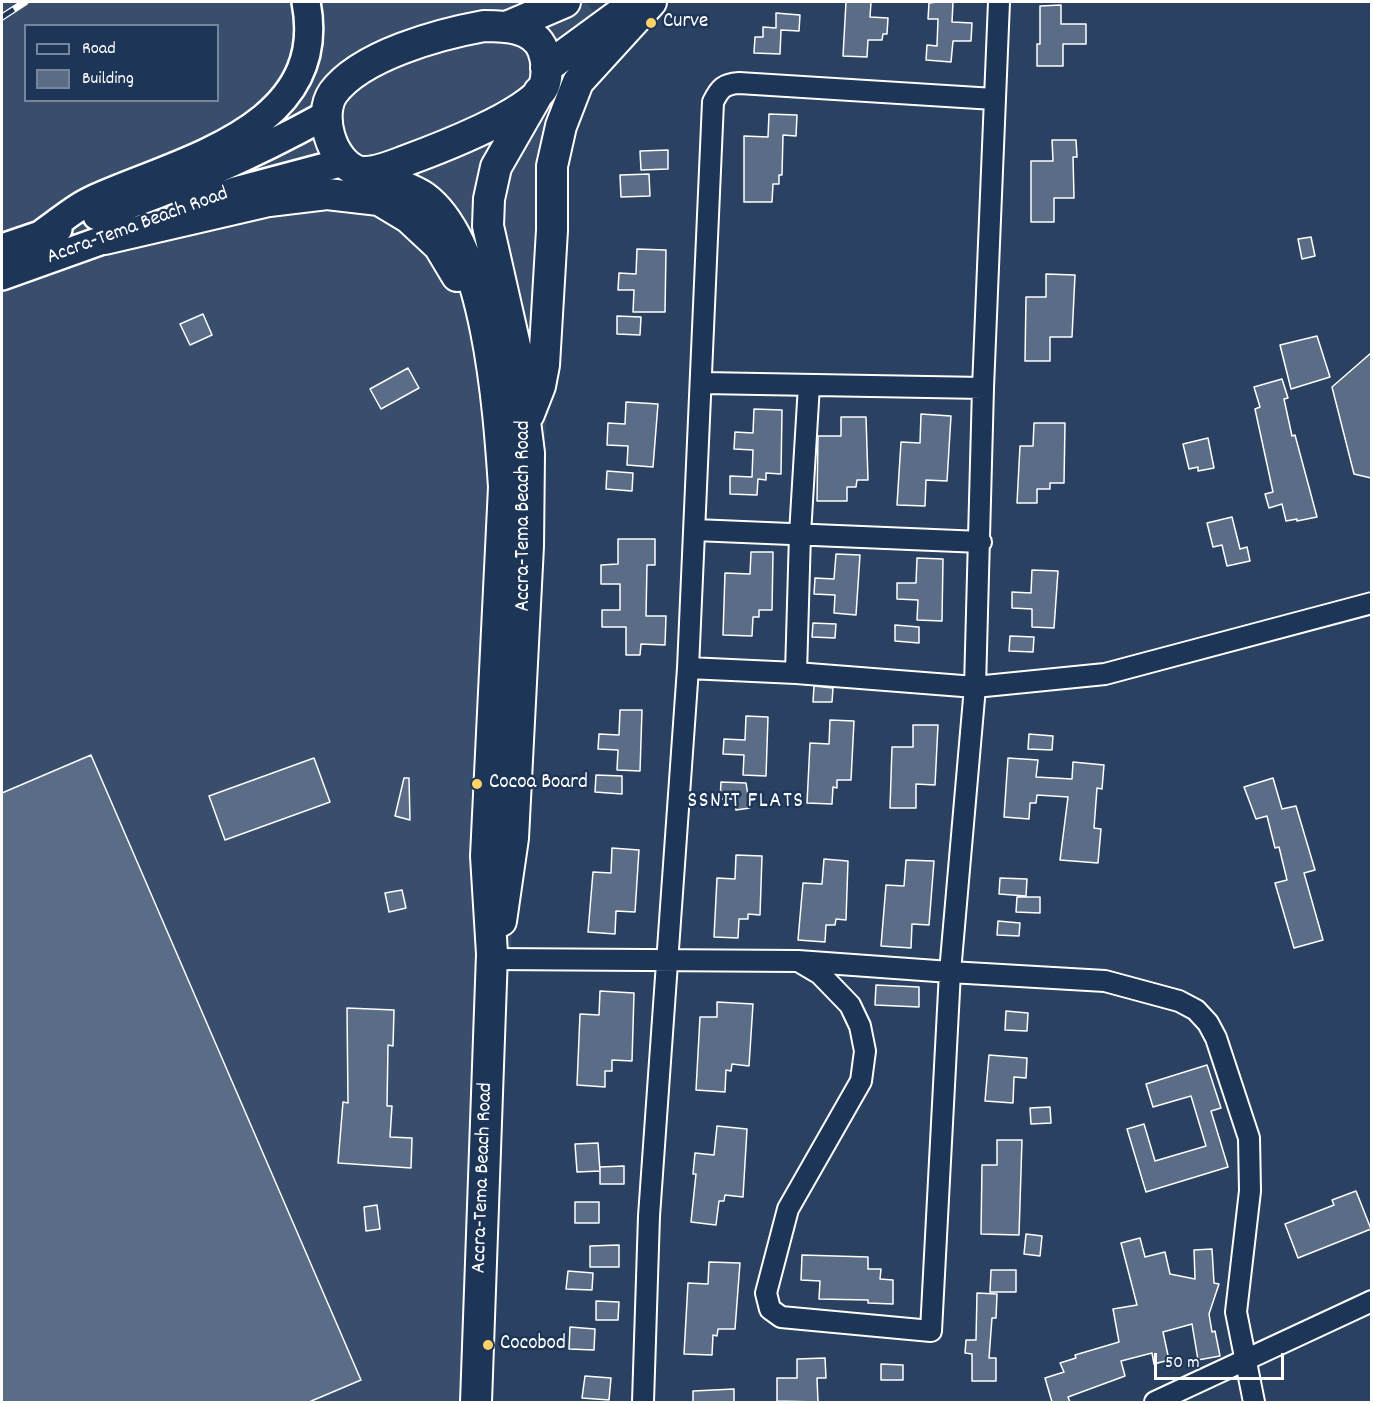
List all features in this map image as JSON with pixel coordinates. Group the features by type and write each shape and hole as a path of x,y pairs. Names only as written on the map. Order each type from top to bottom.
{"main road":[{"path":"43,233 89,201 171,168 243,135 288,96 304,67 308,33 306,2"},
{"path":"509,26 565,2"},
{"name":"Accra-Tema Beach Road","path":"492,956 500,927 513,838 528,546 529,453 516,350 488,226 489,199 496,167 542,80 636,2"},
{"path":"526,420 537,394 544,365 552,230 552,166 561,126 578,82 651,2"},
{"path":"484,26 509,26 528,33 540,44 542,80 488,126 435,150 355,167 334,147 326,116 328,103 333,93 363,67 433,38 484,26"},
{"path":"2,248 144,200 204,177 252,156 326,116"},
{"name":"Accra-Tema Beach Road","path":"2,276 235,191 355,167 424,196 454,231 465,252 491,368 504,487 486,856 492,956 476,1402"},
{"path":"105,239 269,201 327,194 379,200 409,218 440,246 456,272 477,341 491,368"}],"street":[{"path":"798,961 820,974 850,1005 860,1026 865,1051 861,1080 789,1209 766,1293 770,1309 781,1317 931,1331 950,972 975,687 981,542 983,388 999,2"},
{"path":"643,1402 648,1215 688,668 703,383 713,102 720,89 729,84 740,83 994,99"},
{"path":"703,383 983,388"},
{"path":"796,673 800,534 809,385"},
{"path":"695,530 981,542"},
{"path":"688,668 796,673 975,687 1105,674 1371,603"},
{"path":"492,956 665,961 798,961 1105,981 1179,1001 1196,1010 1208,1023 1216,1038 1250,1138 1250,1191 1236,1312 1254,1402"},
{"path":"1155,1402 1371,1300"}],"shaded area":[{"path":"2,2 586,2 615,40 566,132 480,1402 2,1402"}],"building":[{"path":"846,2 871,2 870,17 888,18 887,34 883,34 882,40 868,40 867,57 843,56"},
{"path":"953,2 952,22 972,23 971,41 953,41 951,62 926,60 927,45 937,46 938,19 928,19 929,3"},
{"path":"1061,5 1061,24 1086,24 1086,44 1063,44 1063,66 1037,66 1037,44 1040,44 1040,6"},
{"path":"776,13 800,15 799,31 781,30 780,54 754,53 755,37 763,37 763,27 776,28"},
{"path":"769,114 797,115 796,136 783,135 782,175 779,175 779,184 773,184 772,202 744,202 744,136 768,137"},
{"path":"1052,140 1076,140 1077,157 1073,157 1074,198 1054,198 1054,222 1031,222 1031,161 1053,161"},
{"path":"668,150 668,169 641,170 640,151"},
{"path":"649,174 650,196 621,197 620,175"},
{"path":"1311,237 1315,256 1302,259 1298,239"},
{"path":"637,249 666,250 665,312 633,312 634,290 618,290 619,273 636,274"},
{"path":"1046,274 1075,275 1072,337 1050,337 1050,361 1025,361 1026,297 1046,297"},
{"path":"203,314 212,335 190,345 180,324"},
{"path":"617,316 641,317 640,335 617,334"},
{"path":"1317,336 1330,377 1291,389 1280,345"},
{"path":"1371,353 1371,478 1354,474 1332,387"},
{"path":"408,368 419,388 381,409 370,389"},
{"path":"1282,379 1288,398 1284,399 1292,436 1295,435 1317,517 1297,521 1297,519 1286,521 1282,504 1269,508 1265,494 1273,492 1255,409 1260,407 1254,387"},
{"path":"626,402 658,404 653,467 627,465 628,446 607,445 608,423 625,424"},
{"path":"754,409 782,410 781,474 766,473 766,480 758,479 757,495 730,494 730,476 752,477 753,450 734,449 735,432 753,433"},
{"path":"921,414 951,416 947,481 926,480 925,506 897,505 901,442 920,443"},
{"path":"841,417 866,417 868,480 857,480 856,487 847,487 847,501 817,501 818,436 841,436"},
{"path":"1034,423 1065,423 1064,483 1050,483 1050,489 1037,489 1037,503 1017,503 1020,446 1033,446"},
{"path":"1208,438 1214,468 1198,471 1198,467 1189,469 1183,444"},
{"path":"607,471 633,473 632,491 606,489"},
{"path":"1232,517 1240,549 1247,547 1250,561 1227,566 1222,545 1213,547 1207,523"},
{"path":"618,539 655,539 655,565 647,565 646,616 666,616 665,645 641,644 640,655 626,655 626,627 602,627 602,610 620,610 620,584 601,584 601,565 618,564"},
{"path":"751,552 773,552 772,610 759,610 759,617 753,617 752,636 723,635 725,573 750,574"},
{"path":"836,554 860,555 856,615 834,613 835,595 814,594 815,578 834,579"},
{"path":"917,558 943,559 942,621 917,620 918,600 897,599 897,583 916,583"},
{"path":"1032,570 1058,571 1054,628 1032,627 1032,609 1012,608 1012,592 1031,593"},
{"path":"813,623 836,624 835,638 812,637"},
{"path":"895,625 919,627 919,643 895,641"},
{"path":"1010,636 1034,637 1033,652 1009,651"},
{"path":"814,686 833,688 832,702 813,702"},
{"path":"620,710 642,710 640,771 617,770 618,750 598,749 599,734 619,735"},
{"path":"746,716 768,717 766,776 743,775 744,755 723,754 724,739 745,740"},
{"path":"830,720 854,721 851,780 837,780 837,788 833,787 832,804 807,803 810,743 829,744"},
{"path":"913,725 938,725 935,785 916,784 916,808 890,808 892,747 913,747"},
{"path":"1029,734 1053,736 1052,750 1028,749"},
{"path":"91,755 361,1380 309,1402 2,1402 2,793"},
{"path":"314,758 330,802 225,840 209,796"},
{"path":"1008,758 1038,760 1036,777 1072,779 1073,762 1104,765 1102,789 1097,788 1094,828 1101,829 1098,863 1060,860 1068,797 1037,795 1036,803 1030,803 1029,819 1004,817"},
{"path":"596,775 622,776 622,794 595,792"},
{"path":"404,778 409,778 410,820 395,816"},
{"path":"1273,778 1282,809 1296,806 1315,870 1304,873 1323,940 1294,948 1275,883 1287,880 1279,847 1275,848 1267,816 1256,819 1244,787"},
{"path":"721,782 746,783 750,808 736,810 734,799 720,799"},
{"path":"612,848 639,850 635,912 616,911 615,934 588,932 593,872 611,873"},
{"path":"736,855 762,856 760,915 748,914 748,919 739,919 738,938 714,937 717,878 735,879"},
{"path":"824,859 848,861 846,920 836,919 835,925 826,925 825,942 798,940 803,883 822,884"},
{"path":"906,860 934,861 929,925 912,924 911,948 881,946 886,885 904,886"},
{"path":"1000,878 1027,879 1026,896 999,894"},
{"path":"402,890 406,908 389,912 385,893"},
{"path":"1017,897 1040,897 1040,913 1016,912"},
{"path":"998,921 1020,923 1019,936 997,935"},
{"path":"876,985 919,987 919,1007 875,1005"},
{"path":"600,991 634,993 632,1061 612,1060 612,1071 605,1071 605,1087 577,1085 580,1014 599,1015"},
{"path":"717,1002 753,1004 749,1066 732,1064 731,1071 726,1070 725,1092 696,1090 700,1017 717,1017"},
{"path":"347,1008 394,1010 393,1046 388,1045 387,1106 392,1106 390,1137 412,1138 411,1168 338,1163 343,1102 348,1103"},
{"path":"1006,1011 1028,1013 1027,1031 1005,1030"},
{"path":"989,1055 1027,1058 1026,1078 1014,1077 1013,1103 985,1101"},
{"path":"1207,1065 1221,1108 1211,1111 1228,1167 1146,1192 1127,1129 1144,1124 1155,1161 1206,1146 1191,1096 1153,1107 1146,1084"},
{"path":"1050,1107 1051,1123 1031,1124 1030,1108"},
{"path":"717,1126 747,1129 743,1197 725,1195 724,1201 719,1201 716,1225 691,1222 696,1174 693,1174 695,1153 714,1155"},
{"path":"997,1140 1022,1140 1019,1235 981,1234 982,1165 997,1165"},
{"path":"598,1143 600,1171 577,1172 575,1144"},
{"path":"624,1166 624,1184 600,1184 600,1167"},
{"path":"1356,1191 1371,1229 1298,1258 1285,1224 1334,1205 1332,1200"},
{"path":"575,1202 599,1202 599,1223 575,1223"},
{"path":"377,1205 380,1229 366,1231 364,1207"},
{"path":"1026,1234 1042,1236 1040,1256 1024,1254"},
{"path":"1140,1238 1145,1257 1165,1252 1170,1274 1195,1279 1194,1250 1212,1249 1214,1283 1219,1284 1209,1314 1220,1356 1198,1360 1192,1324 1163,1332 1169,1360 1154,1364 1152,1353 1121,1361 1125,1376 1068,1397 1070,1402 1052,1402 1045,1378 1064,1372 1060,1363 1076,1358 1075,1355 1119,1342 1113,1309 1137,1305 1121,1243"},
{"path":"619,1245 619,1267 590,1267 590,1246"},
{"path":"802,1255 868,1257 868,1269 881,1269 880,1279 893,1280 893,1304 868,1303 868,1300 819,1299 820,1281 801,1280"},
{"path":"709,1262 740,1263 735,1329 718,1329 717,1336 713,1335 712,1355 684,1354 688,1283 708,1284"},
{"path":"991,1270 1016,1270 1016,1292 990,1292"},
{"path":"568,1271 593,1273 592,1290 566,1289"},
{"path":"977,1293 997,1294 996,1318 992,1318 989,1358 996,1358 996,1381 972,1381 972,1354 965,1353 966,1340 976,1340"},
{"path":"596,1301 619,1302 618,1320 596,1320"},
{"path":"570,1327 595,1329 594,1350 569,1349"},
{"path":"825,1358 826,1378 817,1378 818,1402 777,1401 777,1378 797,1378 797,1359"},
{"path":"881,1364 903,1365 903,1380 881,1380"},
{"path":"585,1376 611,1378 609,1400 582,1398"},
{"path":"734,1389 734,1402 693,1402 693,1391"}],"railway":[{"path":"2,17 25,2"}],"place":[{"name":"Curve","path":"651,23"},
{"name":"Cocoa Board","path":"477,784"},
{"name":"Cocobod","path":"488,1345"}],"district":[{"name":"SSNIT FLATS","path":"746,803"}]}
